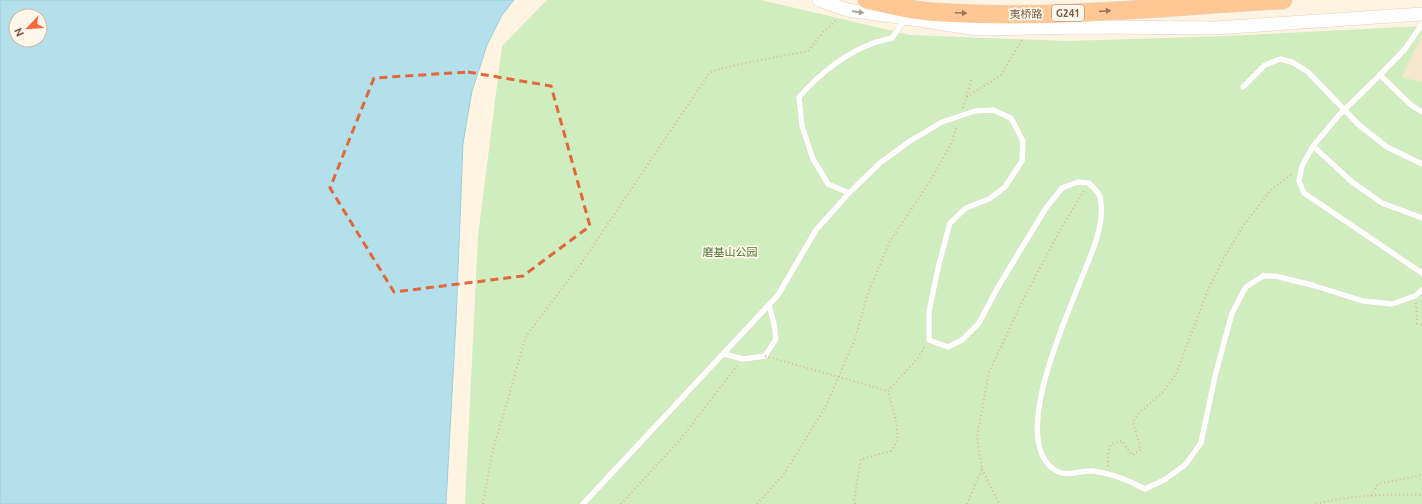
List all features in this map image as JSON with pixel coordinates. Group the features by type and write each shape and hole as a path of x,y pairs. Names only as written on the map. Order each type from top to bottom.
{"highway":[{"name":"夷桥路","path":"867,0 934,12 997,15 1085,12 1282,0"}],"street":[{"path":"819,0 847,10 977,29 1215,28 1422,14"}],"lane":[{"path":"849,193 828,184 813,159 802,126 799,97 811,83 847,56 871,44 892,38 910,19"},
{"path":"1422,24 1405,49 1344,110 1313,146 1302,166 1299,181 1304,193 1422,273"},
{"path":"1243,87 1265,65 1280,60 1292,62 1308,72 1359,125 1387,147 1422,164"},
{"path":"1380,75 1412,105 1422,112"},
{"path":"583,504 778,295 816,230 849,193 880,163 910,141 942,122 975,111 993,110 1010,118 1023,141 1022,161 1005,187 989,199 966,208 950,223 938,268 929,312 928,340 948,347 962,340 979,323 998,287 1046,208 1062,188 1078,182 1089,183 1100,195 1102,208 1098,235 1057,341 1046,375 1037,416 1037,436 1041,455 1052,468 1066,474 1092,471 1108,474 1145,489 1164,480 1186,465 1201,443 1215,376 1232,313 1246,288 1263,276 1275,276 1312,285 1363,301 1392,304 1415,296 1422,290"},
{"path":"1313,146 1352,182 1382,203 1422,218"},
{"path":"724,354 743,358 765,356 776,339 769,305"}],"path":[{"path":"483,504 492,454 526,336 583,261 710,72 740,64 808,51 825,30 847,10"},
{"path":"966,97 1001,76 1029,28"},
{"path":"757,504 784,474 826,406 855,339 868,294 890,241 929,183 952,144 972,78"},
{"path":"1108,474 1108,454 1111,444 1122,441 1132,455 1141,450 1133,422 1140,412 1163,392 1176,374 1208,290 1225,256 1245,223 1271,190 1302,166"},
{"path":"999,504 982,469 977,438 989,372 1024,298 1059,232 1089,183"},
{"path":"1415,296 1418,324 1422,325"},
{"path":"888,391 918,358 928,340"},
{"path":"765,356 888,391"},
{"path":"621,504 679,441 743,358"},
{"path":"855,504 854,501 861,459 891,451 898,440 896,421 888,391"},
{"path":"967,504 982,469"},
{"path":"1370,496 1378,484 1422,475"},
{"path":"1316,504 1338,498 1395,494 1422,495"}],"highlighted area":[{"path":"468,72 551,86 590,226 523,276 394,292 330,188 374,78"}],"shaded area":[{"path":"1422,34 1422,82 1401,77"}],"green space":[{"name":"磨基山公园","path":"547,0 761,0 910,35 1067,41 1227,36 1422,26 1422,34 1402,77 1422,82 1422,504 465,504 478,236 502,46"}],"water":[{"path":"0,0 514,0 502,15 487,45 472,91 463,143 456,321 446,504 0,504"}]}
